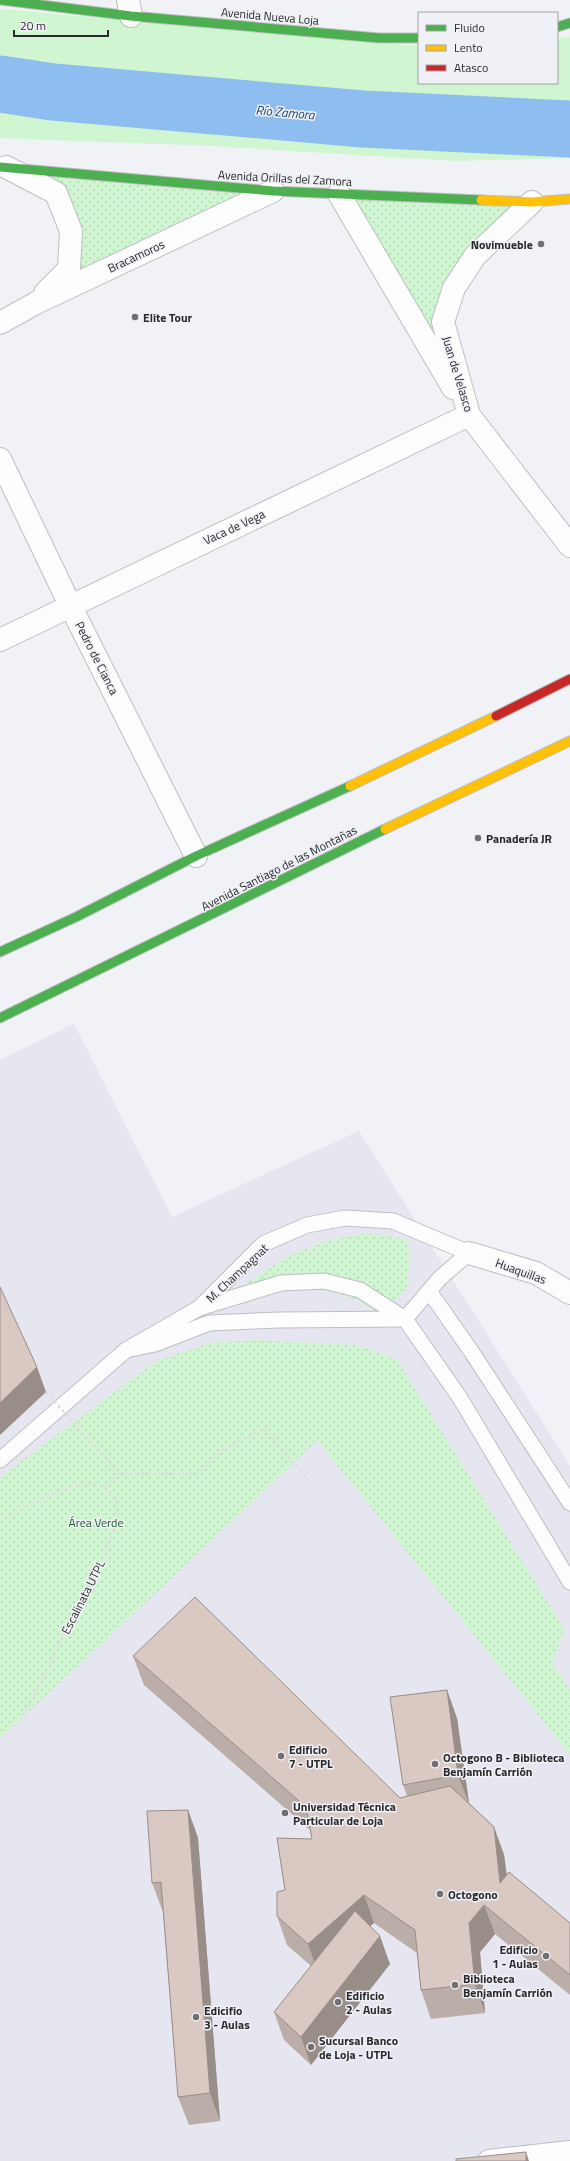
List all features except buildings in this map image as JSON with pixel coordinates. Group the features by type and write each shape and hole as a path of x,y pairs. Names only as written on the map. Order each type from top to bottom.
{"main road":[{"name":"Avenida Nueva Loja","path":"1,0 129,8 379,38 418,38"},
{"path":"558,27 570,23"},
{"name":"Avenida Orillas del Zamora","path":"3,167 273,191 532,202 570,199"},
{"path":"0,952 76,917 196,856 382,772 570,679"},
{"name":"Avenida Santiago de las Montañas","path":"0,1018 204,920 365,838 570,741"}],"street":[{"path":"3,167 56,193 71,231 69,269 36,303"},
{"name":"Bracamoros","path":"0,323 36,303 273,191"},
{"path":"339,194 469,415"},
{"name":"Juan de Velasco","path":"532,202 475,256 454,288 442,322 469,415 570,546"},
{"name":"Vaca de Vega","path":"0,640 469,415"},
{"name":"Pedro de Cianca","path":"0,459 70,606 196,856"},
{"name":"Huaquillas","path":"469,1253 536,1274 570,1293"},
{"path":"489,2161 570,2152"}],"lane":[{"name":"M. Champagnat","path":"0,1460 126,1350 199,1308 263,1244 308,1226 345,1218 393,1221 469,1253"},
{"path":"405,1319 440,1278 469,1253"},
{"path":"199,1308 281,1283 324,1281 360,1290 405,1319 460,1398 570,1582"},
{"path":"429,1291 471,1351 570,1503"},
{"name":"M. Champagnat","path":"126,1350 155,1344 209,1323 280,1320 405,1319"}],"path":[{"path":"46,1392 119,1473 195,1474 227,1448 264,1428 314,1487"},
{"path":"0,1523 13,1513 61,1490 87,1484 106,1488 119,1473"},
{"name":"Escalinata UTPL","path":"28,1722 23,1714 44,1678 75,1610 101,1564 118,1516 116,1497 106,1488"}],"shaded area":[{"name":"Universidad Técnica Particular de Loja","path":"74,1024 172,1217 359,1131 570,1466 570,2161 0,2161 0,1060"}],"green space":[{"path":"0,9 418,46 418,84 558,84 558,39 570,37 570,158 456,161 211,146 0,138"},
{"path":"6,167 273,191 36,303 69,269 56,193"},
{"path":"339,194 532,202 475,256 436,359"},
{"path":"364,1234 383,1235 407,1240 410,1260 406,1290 379,1315 365,1304 349,1297 331,1292 313,1289 240,1287 289,1256 329,1240"},
{"name":"Área Verde","path":"256,1340 356,1345 397,1360 564,1629 552,1663 570,1690 570,1754 317,1440 172,1578 0,1738 0,1477 157,1361 210,1343"}],"waterway":[{"name":"Río Zamora","path":"0,84 53,92 363,119 570,129"}],"traffic: fast":[{"path":"1,0 131,16 379,38 418,38"},
{"path":"558,27 570,23"},
{"path":"0,167 273,191 481,200"},
{"path":"0,952 76,917 196,856 350,786"},
{"path":"0,1018 385,829"}],"traffic: slow":[{"path":"481,200 532,202 570,199"},
{"path":"350,786 496,716"},
{"path":"385,829 570,741"}],"traffic: jam":[{"path":"496,716 570,679"}],"place":[{"name":"Novimueble","path":"541,244"},
{"name":"Elite Tour","path":"135,317"},
{"name":"Panadería JR","path":"478,838"},
{"name":"Edificio 7 - UTPL","path":"281,1756"},
{"name":"Octogono B - Biblioteca Benjamín Carrión","path":"435,1764"},
{"name":"Universidad Técnica Particular de Loja","path":"285,1813"},
{"name":"Octogono","path":"440,1894"},
{"name":"Edificio 1 - Aulas","path":"546,1956"},
{"name":"Biblioteca Benjamín Carrión","path":"455,1985"},
{"name":"Edificio 2 - Aulas","path":"338,2002"},
{"name":"Edicifio 3 - Aulas","path":"196,2017"},
{"name":"Sucursal Banco de Loja - UTPL","path":"311,2047"}]}
